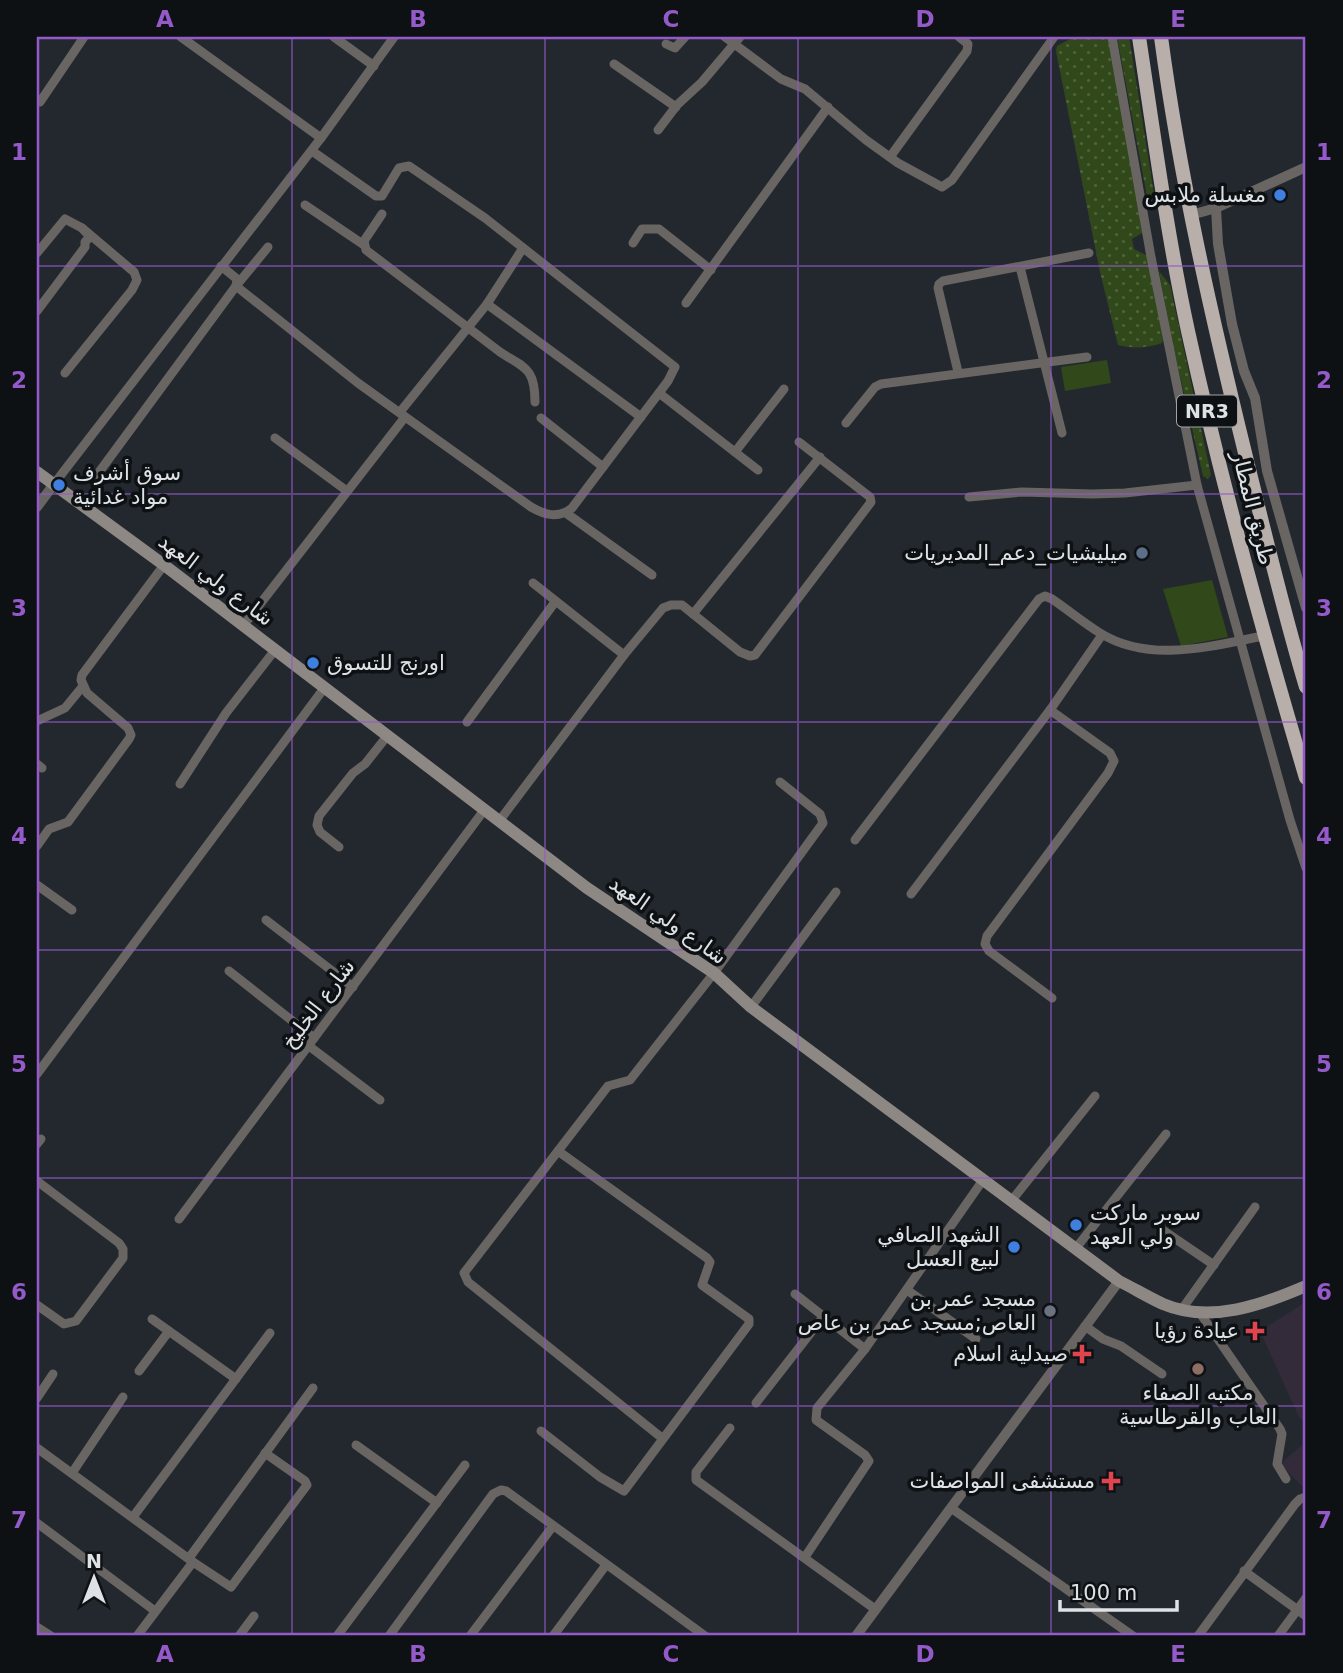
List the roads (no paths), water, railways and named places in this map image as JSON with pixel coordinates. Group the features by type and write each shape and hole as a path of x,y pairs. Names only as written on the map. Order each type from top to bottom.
{"highway":[{"name":"طريق المطار","path":"1139,37 1152,134 1187,328 1264,636 1306,778"},
{"name":"طريق المطار","path":"1161,37 1172,118 1220,350 1286,620 1306,688"}],"main road":[{"name":"شارع ولي العهد","path":"37,472 164,565 587,888 713,973 751,1007 1119,1281 1165,1305 1200,1313 1242,1309 1306,1286"}],"street":[{"path":"40,102 84,37"},
{"path":"181,37 321,138"},
{"path":"334,37 374,66"},
{"path":"37,507 312,150 394,37"},
{"path":"666,44 676,48 685,37"},
{"path":"725,37 737,41 781,79 805,89 890,157 936,186 946,185 1054,37"},
{"path":"890,157 967,51 968,44 959,37"},
{"path":"1112,37 1151,257 1197,485 1239,641 1306,869"},
{"path":"658,130 737,41"},
{"path":"614,64 676,107"},
{"path":"686,303 828,107"},
{"path":"312,150 376,196 382,196 399,168 409,166 485,218 675,367 674,373 566,513"},
{"path":"1191,215 1216,208 1306,167"},
{"path":"305,205 364,246 467,327 524,365 533,383 535,402"},
{"path":"1216,208 1218,244 1232,324 1244,371 1255,398 1267,471 1306,608"},
{"path":"364,246 364,241 382,214"},
{"path":"37,253 65,219 82,228 134,272 138,280 65,373"},
{"path":"37,311 85,247 85,242 90,237 82,228"},
{"path":"633,243 642,229 659,229 711,270"},
{"path":"97,475 236,286 268,247"},
{"path":"243,626 487,303 523,248"},
{"path":"958,372 939,284 943,281 1089,253"},
{"path":"221,266 237,279 236,286"},
{"path":"1020,267 1062,433"},
{"path":"236,286 402,414 531,507 545,515 566,513 652,575"},
{"path":"487,303 640,418"},
{"path":"846,423 875,387 881,384 1087,357"},
{"path":"735,452 784,389"},
{"path":"659,393 758,470"},
{"path":"541,418 603,467"},
{"path":"275,438 347,491"},
{"path":"500,820 624,655 663,608 681,605 740,652 750,656 755,654 870,507 870,497 799,442"},
{"path":"693,614 820,457"},
{"path":"969,497 1022,492 1125,493 1197,485"},
{"path":"37,846 49,829 68,822 131,735 128,728 87,693 82,675 164,565"},
{"path":"533,583 624,655"},
{"path":"855,840 1040,599 1045,596 1102,635 1147,650 1207,647 1264,636"},
{"path":"467,722 555,602"},
{"path":"911,894 1050,710 1102,635"},
{"path":"180,784 226,713 275,650"},
{"path":"37,721 65,708 83,686"},
{"path":"37,1074 325,687"},
{"path":"1050,710 1110,753 1114,761 1108,774 987,936 985,944 989,951 1052,998"},
{"path":"340,847 320,832 317,825 319,816 353,772 365,764 388,735"},
{"path":"662,1438 464,1278 464,1273 608,1086 630,1080 713,973 823,823 820,814 780,782"},
{"name":"شارع الخليخ","path":"179,1219 485,809"},
{"path":"37,885 72,910"},
{"path":"751,1007 836,892"},
{"path":"266,920 353,987"},
{"path":"229,971 380,1100"},
{"path":"1012,1200 1095,1096"},
{"path":"1076,1248 1166,1134"},
{"path":"541,1431 600,1477 624,1491 749,1324 749,1319 702,1285 709,1268 710,1262 707,1258 558,1151"},
{"path":"805,1557 869,1461 866,1455 816,1420 817,1408 865,1349 983,1180"},
{"path":"37,1181 119,1243 124,1253 76,1321 64,1324 37,1305"},
{"path":"1182,1309 1255,1207"},
{"path":"1164,1231 1213,1265"},
{"path":"856,1636 1119,1281"},
{"path":"907,1290 976,1339"},
{"path":"794,1294 865,1349"},
{"path":"1200,1313 1280,1429 1282,1434 1277,1464 1286,1479"},
{"path":"756,1403 823,1317"},
{"path":"152,1319 236,1379"},
{"path":"1085,1326 1162,1374"},
{"path":"139,1371 169,1331"},
{"path":"134,1517 270,1333"},
{"path":"37,1398 54,1374"},
{"path":"137,1636 313,1388"},
{"path":"72,1473 122,1397"},
{"path":"730,1427 696,1472 696,1480 875,1609"},
{"path":"356,1445 437,1503"},
{"path":"37,1448 229,1587 233,1587 307,1485 265,1453"},
{"path":"337,1636 465,1465"},
{"path":"389,1636 498,1491 506,1491 705,1636"},
{"path":"1198,1636 1295,1504 1306,1497"},
{"path":"951,1508 1133,1636"},
{"path":"37,1523 155,1611"},
{"path":"470,1636 553,1525"},
{"path":"553,1636 606,1565"},
{"path":"1244,1571 1306,1616"},
{"path":"1278,1636 1306,1598"},
{"path":"239,1636 254,1616"},
{"path":"37,1627 51,1636"}],"place":[{"name":"مغسلة ملابس","path":"1280,195"},
{"name":"سوق أشرف مواد غدائية","path":"59,485"},
{"name":"ميليشيات_دعم_المديريات","path":"1142,553"},
{"name":"اورنج للتسوق","path":"313,663"},
{"name":"سوبر ماركت ولي العهد","path":"1076,1225"},
{"name":"الشهد الصافي لبيع العسل","path":"1014,1247"},
{"name":"مسجد عمر بن العاص;مسجد عمر بن عاص","path":"1050,1311"},
{"name":"عيادة رؤيا","path":"1255,1331"},
{"name":"صيدلية اسلام","path":"1082,1354"},
{"name":"مكتبه الصفاء العاب والقرطاسية","path":"1198,1369"},
{"name":"مستشفى المواصفات","path":"1111,1481"}]}
